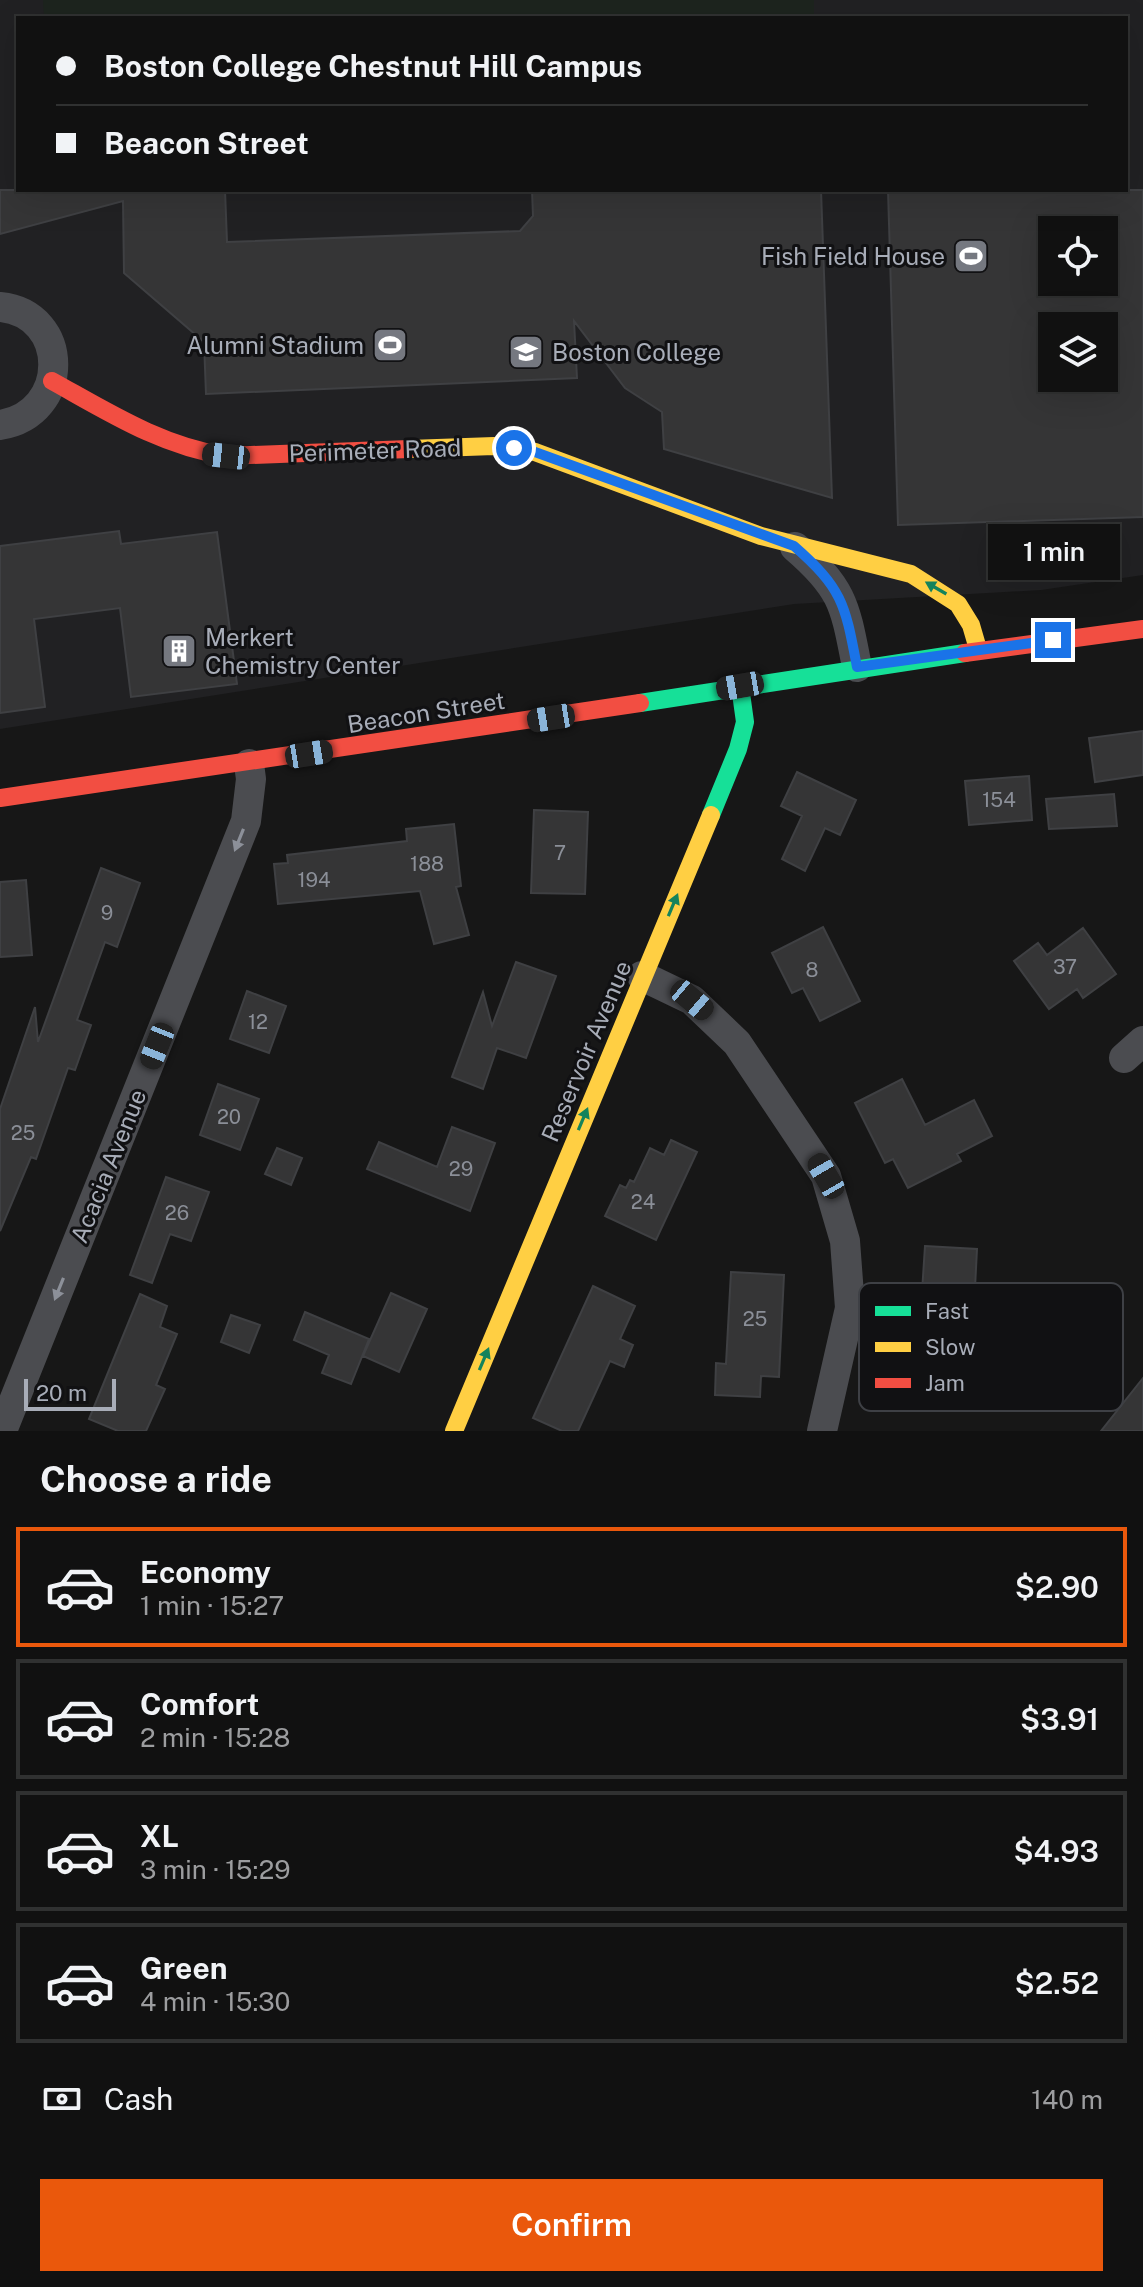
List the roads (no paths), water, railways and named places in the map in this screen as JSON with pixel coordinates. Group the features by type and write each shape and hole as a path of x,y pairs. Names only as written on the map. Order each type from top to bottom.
{"street":[{"path":"0,307 23,313 39,325 52,351 52,381 44,399 30,414 0,425"},
{"name":"Perimeter Road","path":"52,381 176,446 200,454 226,456 514,448 535,452 794,546 892,570 946,593 974,631 978,649"},
{"name":"Perimeter Road","path":"794,546 825,573 837,589 846,610 857,667"},
{"name":"Beacon Street","path":"0,798 249,764 978,649 1143,629"},
{"name":"Reservoir Avenue","path":"454,1431 738,749 745,722 740,686"},
{"name":"Acacia Avenue","path":"2,1431 246,821 251,779 249,764"},
{"path":"642,976 692,1000 737,1043 826,1176 845,1241 850,1308 822,1431"}],"place":[{"name":"Fish Field House","path":"971,256"},
{"name":"Alumni Stadium","path":"390,345"},
{"name":"Boston College","path":"526,352"},
{"name":"Merkert Chemistry Center","path":"179,651"}]}
